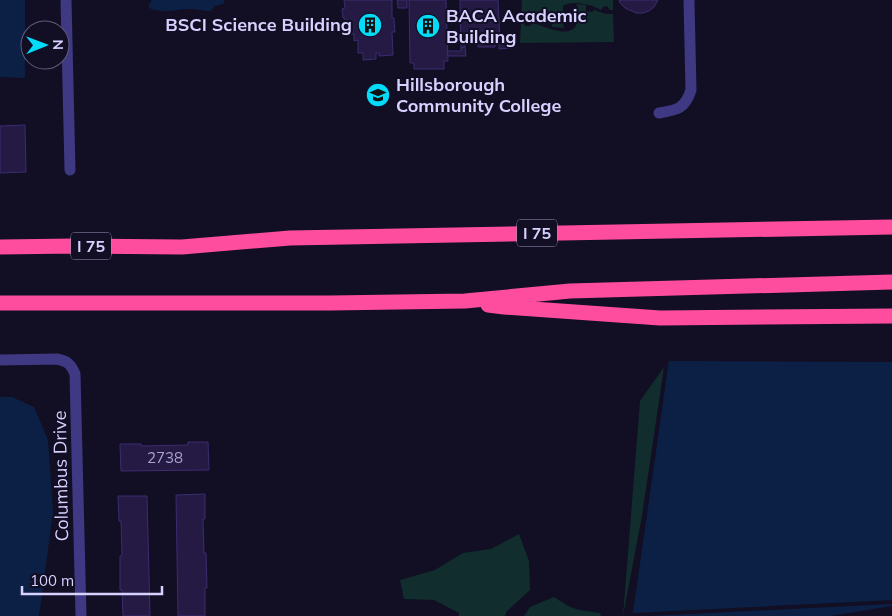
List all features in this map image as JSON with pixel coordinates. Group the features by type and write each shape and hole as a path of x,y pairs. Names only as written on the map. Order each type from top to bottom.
{"highway":[{"name":"I 75","path":"0,247 182,247 290,238 892,227"},
{"path":"0,303 464,301 570,291 892,282"},
{"path":"464,301 504,307 660,318 892,316"}],"street":[{"path":"66,0 70,170"},
{"path":"659,113 682,107 688,100 691,90 689,0"},
{"name":"Columbus Drive","path":"0,360 57,359 72,365 75,374 81,616"}],"green space":[{"path":"522,0 613,0 613,10 610,10 607,6 601,10 582,4 567,4 563,6 564,28 552,27 550,21 544,24 533,20 521,20"},
{"path":"576,4 586,5 586,11 592,12 594,10 613,14 614,42 520,43 521,23 524,23 525,26 530,26 533,23 560,31 573,29 578,17 581,16 581,14 578,15"},
{"path":"664,367 642,516 623,616 640,401"},
{"path":"519,534 529,561 530,590 506,612 505,616 459,616 459,613 434,600 404,599 400,580 435,570 463,553 491,549"},
{"path":"554,597 568,606 579,610 600,613 601,616 524,616 530,607"}],"water":[{"path":"0,0 25,0 25,20 20,20 20,70 25,70 25,78 0,77"},
{"path":"152,0 225,0 223,4 215,6 211,11 190,9 164,11 149,8"},
{"path":"669,361 892,362 892,600 633,613"},
{"path":"0,397 12,397 34,407 48,440 53,512 39,616 0,616"},
{"path":"892,604 892,606 830,616 648,616"}],"building":[{"name":"BSCI Science Building","path":"344,0 392,0 392,18 394,18 395,32 392,32 393,55 379,56 379,53 376,53 376,59 363,60 363,53 358,53 358,40 354,41 354,34 345,35 345,18 343,18 342,9 345,8"},
{"path":"397,0 407,0 407,8 398,8"},
{"name":"BACA Academic Building","path":"409,0 446,0 448,61 444,61 444,69 414,69 414,63 410,63"},
{"path":"460,0 498,0 500,41 512,42 512,48 499,49 499,44 495,45 495,47 478,47 478,44 465,44 465,47 461,48"},
{"path":"619,0 658,0 649,11 636,13 625,8"},
{"path":"465,47 466,56 448,56 447,51 461,51 461,48"},
{"path":"25,125 26,172 0,173 0,126"},
{"path":"188,442 208,442 209,470 121,471 120,444 141,444 141,446 188,445"},
{"path":"205,494 205,519 203,519 207,588 205,588 205,616 178,616 176,495"},
{"path":"118,496 147,496 150,616 123,616 122,590 120,590 121,521 119,521"}],"place":[{"name":"BSCI Science Building","path":"370,25"},
{"name":"BACA Academic Building","path":"428,26"},
{"name":"Hillsborough Community College","path":"378,95"}]}
